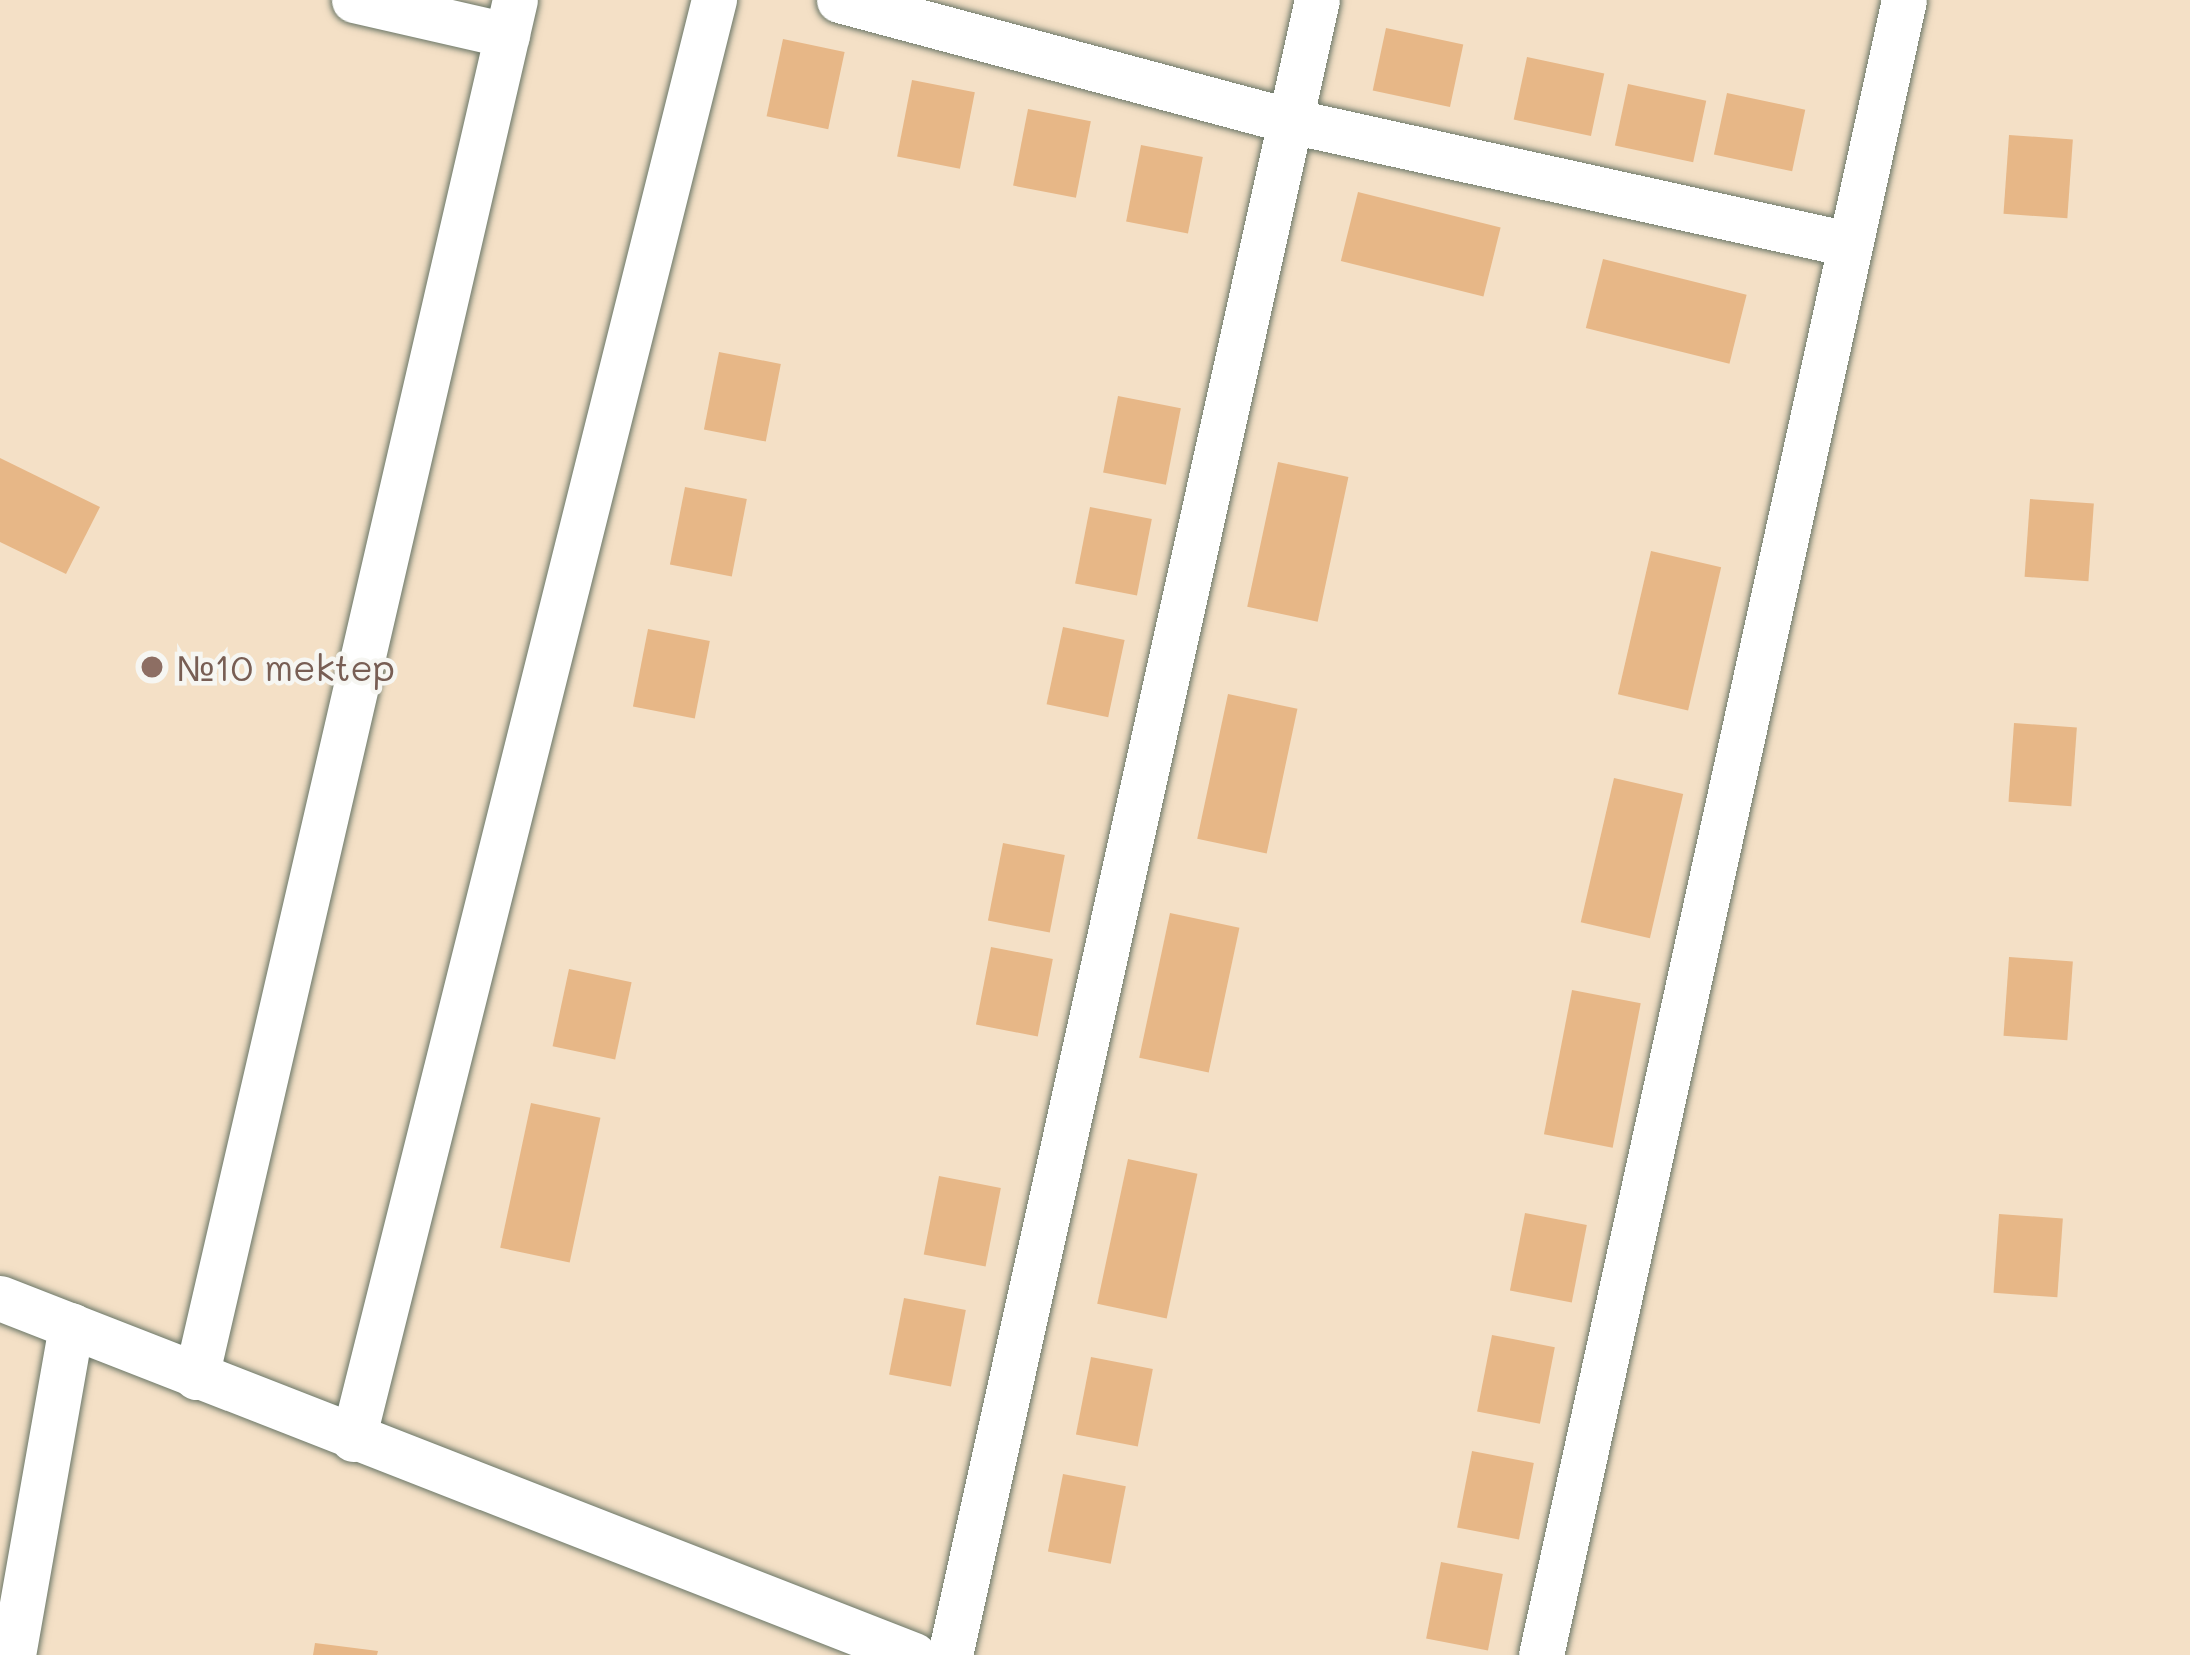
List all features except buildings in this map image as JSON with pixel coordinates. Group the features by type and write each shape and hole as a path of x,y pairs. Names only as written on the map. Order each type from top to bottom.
{"street":[{"path":"196,1377 511,18 354,0"},
{"path":"353,1439 714,0"},
{"path":"839,0 1291,122 1848,244"},
{"path":"950,1655 1317,0"},
{"path":"1540,1655 1904,0"},
{"path":"0,1298 914,1655"},
{"path":"14,1655 71,1325"}],"place":[{"name":"№10 mektep","path":"152,667"}]}
